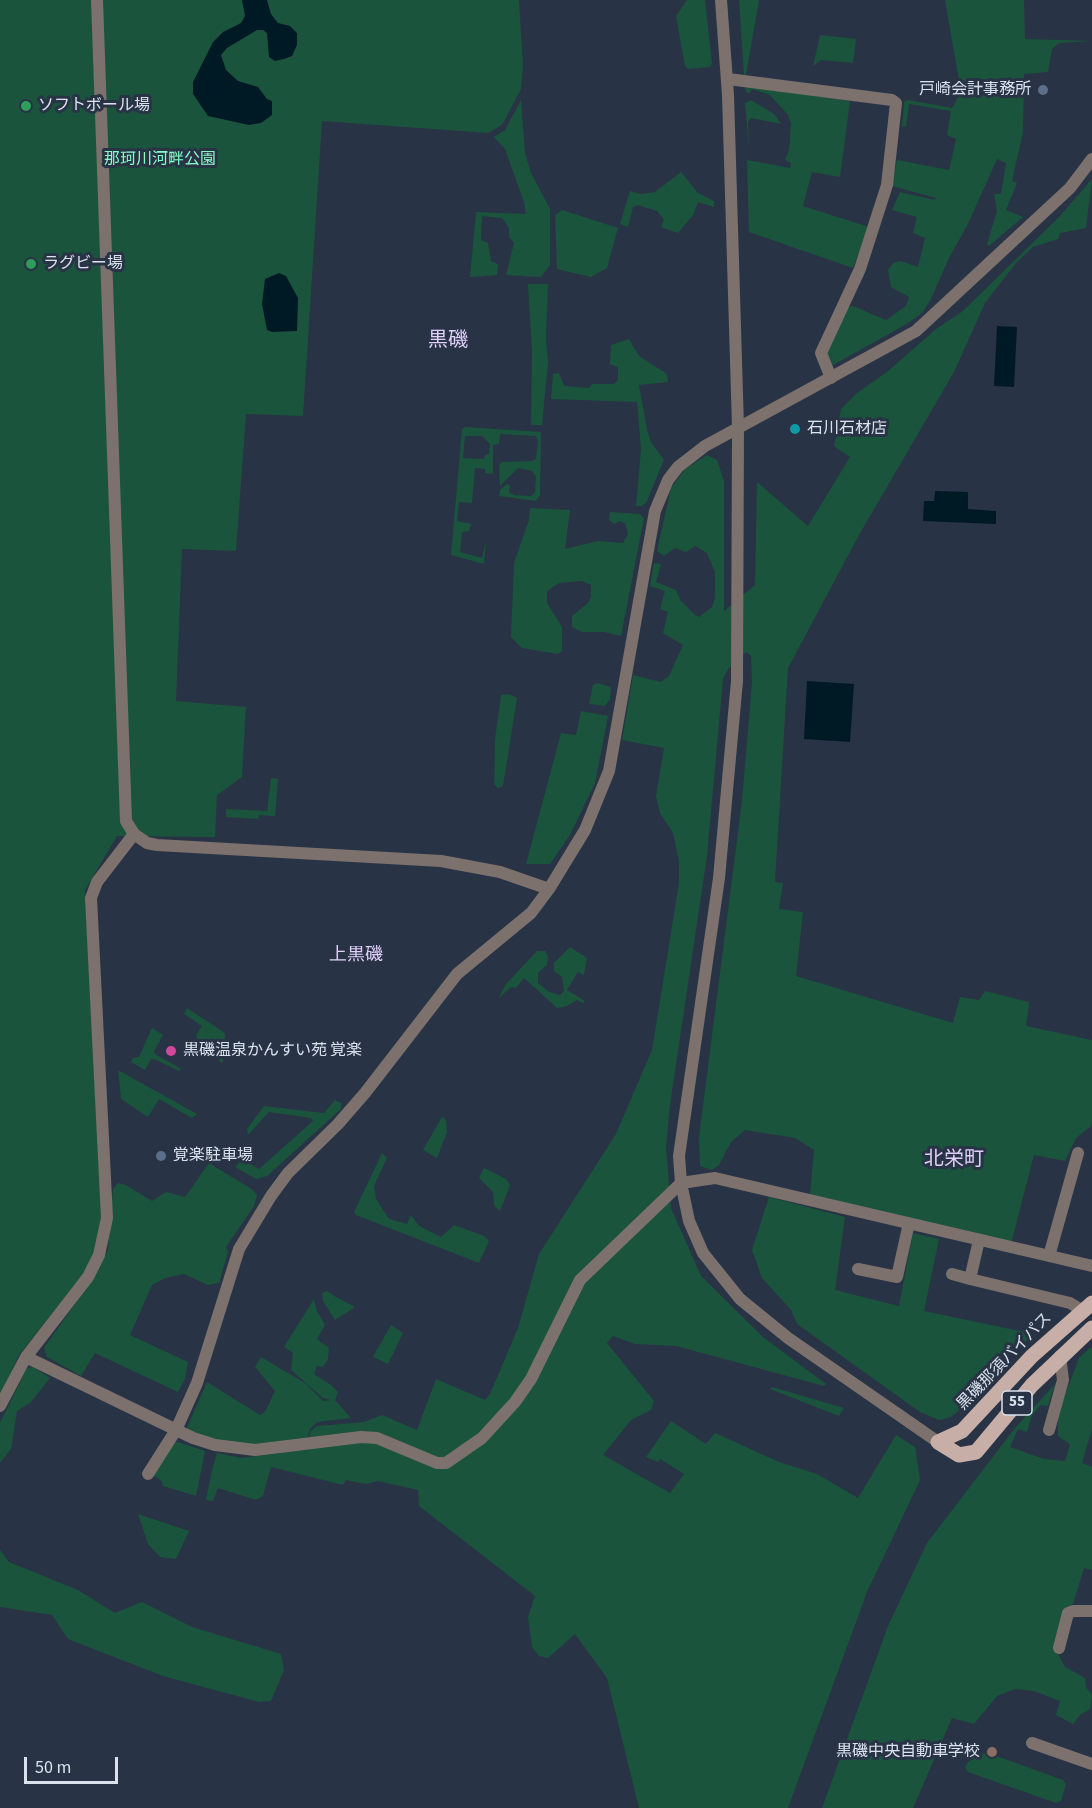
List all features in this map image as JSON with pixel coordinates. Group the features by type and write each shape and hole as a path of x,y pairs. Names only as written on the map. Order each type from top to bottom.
{"main road":[{"name":"黒磯那須バイパス","path":"938,1442 967,1427 1032,1356 1087,1307"},
{"name":"55","path":"938,1442 960,1455 976,1452 1060,1356 1092,1328"}],"street":[{"path":"97,0 126,821 134,834 147,843 157,845 471,865 500,872 549,889"},
{"path":"721,0 728,79 738,428 737,681 721,857 679,1156 681,1183 689,1221 703,1253 740,1299 788,1338 938,1442"},
{"path":"728,79 892,100 896,103 886,185 866,252 821,353 831,378"},
{"path":"148,1474 176,1430 197,1383 238,1249 271,1196 294,1166 338,1124 365,1092 444,987 469,963 517,927 549,889 585,830 609,771 660,495 678,467 690,456 738,428 891,346 929,321 1070,188 1092,159"},
{"path":"0,1406 26,1357 87,1277 99,1255 107,1218 91,898 97,882 134,834"},
{"path":"1049,1256 1078,1153"},
{"path":"26,1357 176,1430 212,1444 255,1450 361,1437 377,1438 437,1463 446,1464 482,1438 515,1402 531,1379 580,1280 681,1183 715,1178 1092,1266"},
{"path":"858,1269 897,1277 909,1223"},
{"path":"970,1278 979,1240"},
{"path":"952,1274 1087,1307"},
{"path":"1049,1430 1062,1380 1060,1356"},
{"path":"1059,1648 1068,1613 1092,1611"},
{"path":"1032,1743 1092,1764"}],"green space":[{"name":"那珂川河畔公園","path":"0,0 519,0 523,66 521,89 502,125 488,133 322,121 303,416 246,414 236,551 182,549 176,701 246,707 242,777 217,795 215,837 117,836 85,890 102,1211 96,1250 82,1276 19,1355 0,1396"},
{"path":"687,0 705,0 712,64 710,67 688,69 685,66 676,16"},
{"path":"739,0 759,0 746,75 744,75"},
{"path":"945,0 1024,0 1025,39 1092,41 1059,43 1052,49 1048,72 1024,74 1023,132 1012,181 1017,183 1006,210 1023,217 989,246 987,244 997,211 994,194 1001,194 1006,163 997,159 968,224 922,313 833,365 827,355 827,348 847,307 853,306 886,320 906,306 909,297 891,287 888,270 893,263 900,261 918,267 925,238 913,233 917,217 892,210 900,192 935,200 936,198 892,186 897,160 949,170 956,139 947,135 951,111 909,104 906,127 902,126 904,102 908,100 952,108 961,92"},
{"path":"820,35 856,39 853,63 821,60 813,66"},
{"path":"745,85 850,101 840,177 812,172 803,206 869,227 853,268 749,232 747,160 790,168 791,163 785,160 789,150 791,124 788,115 770,95 752,89 750,93 746,92"},
{"path":"521,100 525,153 531,173 550,209 550,265 541,277 506,275 514,243 509,237 509,228 502,218 482,216 481,240 488,243 491,261 498,264 497,275 470,277 476,212 526,214 505,149 494,137 505,130"},
{"path":"751,100 774,114 781,124 751,118 748,122 749,150 745,103"},
{"path":"681,172 698,193 714,201 714,207 698,202 693,215 678,233 661,227 664,220 657,211 638,205 633,207 628,227 620,224 630,191 640,194 655,192"},
{"path":"1092,179 1086,228 1060,233 1058,239 1033,247 1016,263 985,303 954,372 859,535 788,668 775,882 783,883 779,909 803,912 796,976 953,1023 960,997 979,1000 985,991 1029,1002 1026,1026 1092,1040 1091,1126 1076,1138 1065,1161 1034,1155 1011,1244 810,1195 814,1150 795,1138 745,1130 731,1142 719,1165 712,1170 700,1166 699,1137 742,801 752,682 751,656 746,652 728,669 723,679 707,856 670,1105 666,1147 671,1208 701,1276 763,1337 826,1384 824,1386 676,1346 635,1344 613,1336 607,1343 654,1401 651,1410 631,1420 603,1455 670,1493 684,1474 660,1459 658,1462 646,1457 671,1421 706,1444 715,1433 779,1462 817,1474 858,1498 896,1435 915,1447 920,1480 867,1592 788,1808 639,1808 607,1678 575,1634 548,1658 539,1656 532,1647 528,1617 535,1596 419,1506 418,1490 378,1481 366,1484 346,1480 343,1485 271,1467 263,1496 256,1500 218,1488 213,1501 206,1500 212,1470 217,1453 242,1458 307,1449 310,1432 317,1426 364,1422 382,1415 417,1430 436,1379 485,1400 490,1394 518,1328 539,1254 616,1134 652,1050 679,883 679,861 673,833 660,813 656,796 664,748 622,740 633,675 661,682 669,676 683,645 663,633 668,612 660,609 665,591 650,586 654,563 661,564 656,582 676,590 680,600 699,617 712,607 715,598 715,572 707,553 695,546 686,552 675,548 664,556 657,551 671,488 685,469 707,455 717,460 724,481 724,611 755,585 757,482 808,526 850,457 834,446 841,409 857,393 887,372 936,329 963,311 1059,217"},
{"path":"562,210 618,228 607,268 591,277 557,269 555,215"},
{"path":"528,284 548,284 546,338 548,362 542,425 531,425 532,352"},
{"path":"629,339 639,356 667,374 668,382 639,385 651,442 664,460 646,503 641,506 636,506 641,449 637,402 551,399 553,374 559,373 564,386 589,388 592,384 614,384 618,380 618,367 610,364 611,345"},
{"path":"465,427 541,432 540,495 536,501 499,496 500,490 507,484 510,485 509,492 514,495 531,496 535,492 536,477 532,471 518,468 500,486 499,465 502,462 536,459 538,441 536,436 500,434 499,444 493,445 493,474 485,473 485,469 475,468 472,503 459,502 457,521 471,524 469,531 462,532 460,552 482,558 486,541 484,564 451,555 462,429","holes":["465,436 482,436 490,444 489,454 485,455 484,459 463,458"]},
{"path":"530,508 570,510 565,549 598,541 623,543 628,534 625,523 620,521 614,524 609,520 610,512 640,514 644,518 621,636 604,632 582,632 572,627 572,616 588,603 591,596 591,585 582,581 559,583 547,591 547,603 562,627 562,651 558,654 522,648 511,637 514,563 529,520"},
{"path":"597,683 611,687 610,699 605,706 589,704 593,685"},
{"path":"509,694 517,698 503,786 498,788 494,784 495,739 501,695"},
{"path":"581,711 608,716 595,783 570,835 550,864 526,864 561,733 576,735"},
{"path":"271,778 278,779 275,816 259,815 258,819 226,817 226,809 267,811"},
{"path":"570,947 587,958 584,975 578,972 567,990 585,1001 583,1003 577,1000 567,1006 557,1008 524,978 516,988 511,987 498,999 506,984 537,951 545,951 548,957 547,965 538,973 538,983 549,992 560,995 564,991 562,977 554,971 554,963"},
{"path":"187,1008 225,1033 223,1063 219,1061 220,1054 209,1047 200,1047 196,1035 202,1026 184,1014"},
{"path":"152,1028 163,1035 154,1051 155,1054 181,1069 179,1071 154,1059 151,1059 145,1070 131,1062 133,1058 139,1057"},
{"path":"118,1070 197,1114 192,1118 159,1099 148,1117 121,1099"},
{"path":"335,1100 341,1103 341,1109 267,1176 256,1179 235,1167 242,1160 259,1169 313,1121 311,1118 269,1112 248,1135 247,1129 264,1106 324,1113"},
{"path":"442,1117 446,1120 447,1132 437,1158 423,1150"},
{"path":"382,1153 387,1158 374,1186 376,1199 389,1219 407,1224 411,1215 419,1226 441,1237 454,1225 484,1236 489,1241 479,1263 356,1215 354,1212"},
{"path":"209,1163 253,1190 257,1196 254,1206 226,1247 228,1252 219,1283 208,1285 184,1274 165,1278 152,1285 130,1335 188,1362 185,1379 178,1392 95,1353 81,1376 47,1357 44,1348 91,1281 108,1250 113,1189 118,1183 126,1185 152,1201 166,1192 185,1197"},
{"path":"484,1168 506,1179 510,1185 500,1211 494,1205 493,1192 479,1178"},
{"path":"769,1197 845,1217 835,1290 899,1306 913,1233 939,1239 924,1311 1034,1334 994,1370 972,1393 962,1408 951,1417 939,1420 920,1412 797,1324 791,1310 762,1278 752,1250"},
{"path":"327,1291 355,1307 335,1320 323,1301 322,1293"},
{"path":"314,1299 316,1309 325,1325 317,1339 329,1348 328,1359 323,1367 317,1366 314,1374 338,1392 335,1400 351,1418 317,1422 310,1429 307,1439 262,1445 217,1442 186,1430 207,1382 260,1415 265,1412 275,1391 255,1367 261,1357 305,1383 323,1401 331,1400 323,1398 291,1370 293,1353 284,1347"},
{"path":"391,1325 403,1333 388,1364 373,1357"},
{"path":"1092,1348 1092,1429 1082,1463 1092,1467 1092,1570 1084,1568 1073,1604 1065,1608 1056,1650 1065,1667 1085,1678 1086,1687 1092,1695 1090,1709 1080,1715 1073,1724 1056,1715 1060,1701 1034,1691 1015,1689 997,1696 974,1724 952,1718 913,1808 822,1808 888,1626 927,1543 1015,1428 1055,1384 1048,1406 1041,1405 1032,1415 1027,1432 1018,1429 1010,1447 1044,1459 1065,1461 1070,1444 1058,1436 1058,1414 1079,1358"},
{"path":"33,1367 50,1378 31,1402 17,1411 11,1449 0,1463 0,1423 27,1368"},
{"path":"772,1387 844,1408 839,1416 770,1389"},
{"path":"178,1442 205,1451 196,1496 163,1486 161,1480 152,1475 172,1443"},
{"path":"138,1514 189,1531 176,1559 160,1557 148,1544"},
{"path":"0,1550 9,1562 78,1590 115,1613 142,1602 192,1627 281,1654 284,1670 271,1701 259,1702 163,1676 68,1639 52,1615 0,1607"},
{"path":"988,1753 1063,1780 1066,1784 1061,1801 1056,1803 968,1772 965,1767 968,1762 980,1754"}],"water":[{"path":"242,0 267,0 271,14 278,23 290,26 297,33 297,45 292,56 284,59 275,61 269,57 267,33 263,30 257,30 227,48 221,55 226,70 238,81 258,87 267,99 272,101 272,115 261,123 249,125 208,116 193,94 193,82 213,42 223,32 241,23 245,16"},
{"path":"279,273 286,276 298,298 297,331 272,332 267,330 262,304 265,279"},
{"path":"997,326 1017,327 1014,387 994,386"},
{"path":"935,491 968,492 968,509 996,511 996,524 923,521 924,501 934,501"},
{"path":"807,681 854,684 850,742 804,739"}],"place":[{"name":"戸崎会計事務所","path":"1043,90"},
{"name":"ソフトボール場","path":"26,106"},
{"name":"ラグビー場","path":"31,264"},
{"name":"石川石材店","path":"795,429"},
{"name":"黒磯温泉かんすい苑 覚楽","path":"171,1051"},
{"name":"覚楽駐車場","path":"161,1156"},
{"name":"黒磯中央自動車学校","path":"992,1752"}],"district":[{"name":"黒磯","path":"448,342"},
{"name":"上黒磯","path":"356,956"},
{"name":"北栄町","path":"954,1161"}]}
